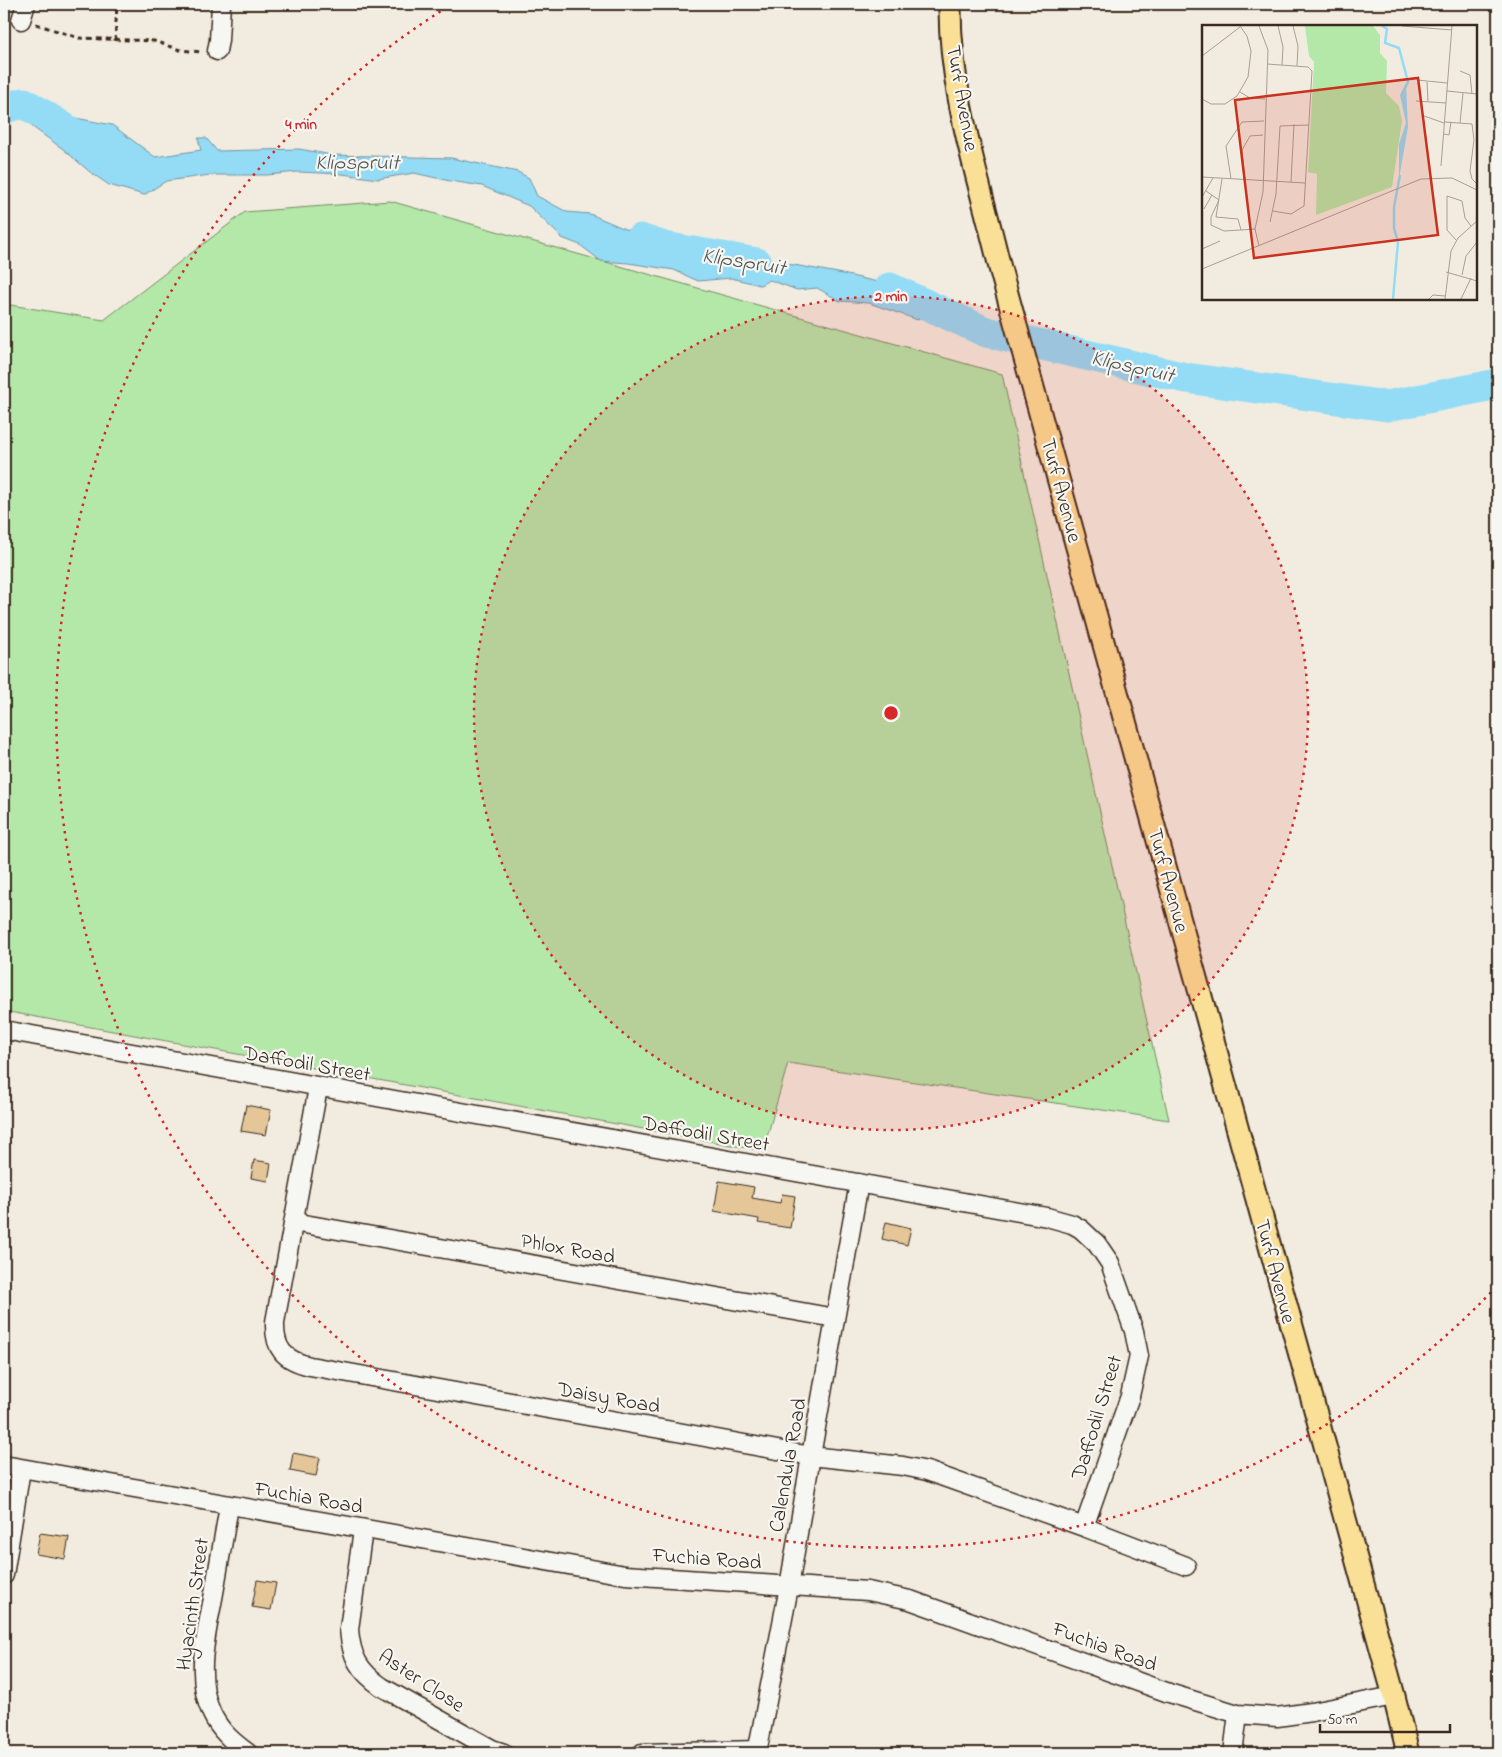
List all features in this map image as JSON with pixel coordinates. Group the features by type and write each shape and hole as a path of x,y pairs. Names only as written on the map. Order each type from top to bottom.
{"main road":[{"name":"Turf Avenue","path":"950,4 958,91 1000,268 1394,1696 1408,1753"}],"street":[{"path":"217,52 221,4"},
{"name":"Daffodil Street","path":"4,1030 318,1088 1061,1220 1082,1229 1104,1253 1114,1272 1134,1331 1139,1356 1130,1396 1084,1528"},
{"name":"Daisy Road","path":"318,1088 275,1332 279,1348 283,1354 300,1364 811,1456 903,1466 928,1471 1186,1566"},
{"name":"Calendula Road","path":"758,1751 789,1587 860,1183"},
{"name":"Phlox Road","path":"293,1222 835,1318"},
{"name":"Fuchia Road","path":"4,1466 624,1575 868,1592 910,1600 1169,1693 1238,1714 1277,1717 1394,1696"},
{"path":"4,1575 21,1469"},
{"name":"Hyacinth Street","path":"229,1506 204,1646 203,1682 211,1713 220,1728 230,1739 248,1753"},
{"name":"Aster Close","path":"363,1530 350,1629 350,1645 360,1667 382,1687 486,1746 504,1753"},
{"path":"1233,1753 1238,1714"},
{"path":"642,1753 758,1751"}],"path":[{"path":"115,41 118,4"},
{"path":"24,12 32,22 79,38 115,41 154,41 180,50 217,52"}],"green space":[{"path":"390,201 1002,374 1169,1120 788,1063 763,1151 4,1011 4,304 104,320 245,212"}],"water":[{"path":"50,113 112,125 155,157 201,150 198,138 206,138 217,151 299,149 332,155 451,158 518,172 529,178 537,196 567,212 590,214 704,259 728,253 838,273 900,287 930,302 918,320 869,303 840,301 817,288 797,290 770,280 760,285 731,278 698,281 674,270 601,261 580,245 562,238 529,206 482,186 414,173 378,179 342,174 298,172 267,175 210,175 166,181 144,195 109,185 31,126"}],"building":[{"path":"246,1105 271,1110 266,1135 241,1131"},
{"path":"254,1160 271,1163 268,1181 251,1178"},
{"path":"719,1181 754,1187 752,1198 780,1203 782,1194 795,1196 790,1228 758,1223 759,1219 714,1211"},
{"path":"886,1222 911,1228 907,1245 882,1239"},
{"path":"293,1453 320,1458 316,1476 290,1471"},
{"path":"40,1533 69,1537 65,1559 36,1554"},
{"path":"257,1580 276,1583 271,1610 252,1607"}],"waterway":[{"name":"Klipspruit","path":"4,108 24,103 82,139"},
{"name":"Klipspruit","path":"640,239 664,247 757,263"},
{"name":"Klipspruit","path":"890,288 986,332 1186,378 1387,406 1498,384"}]}
